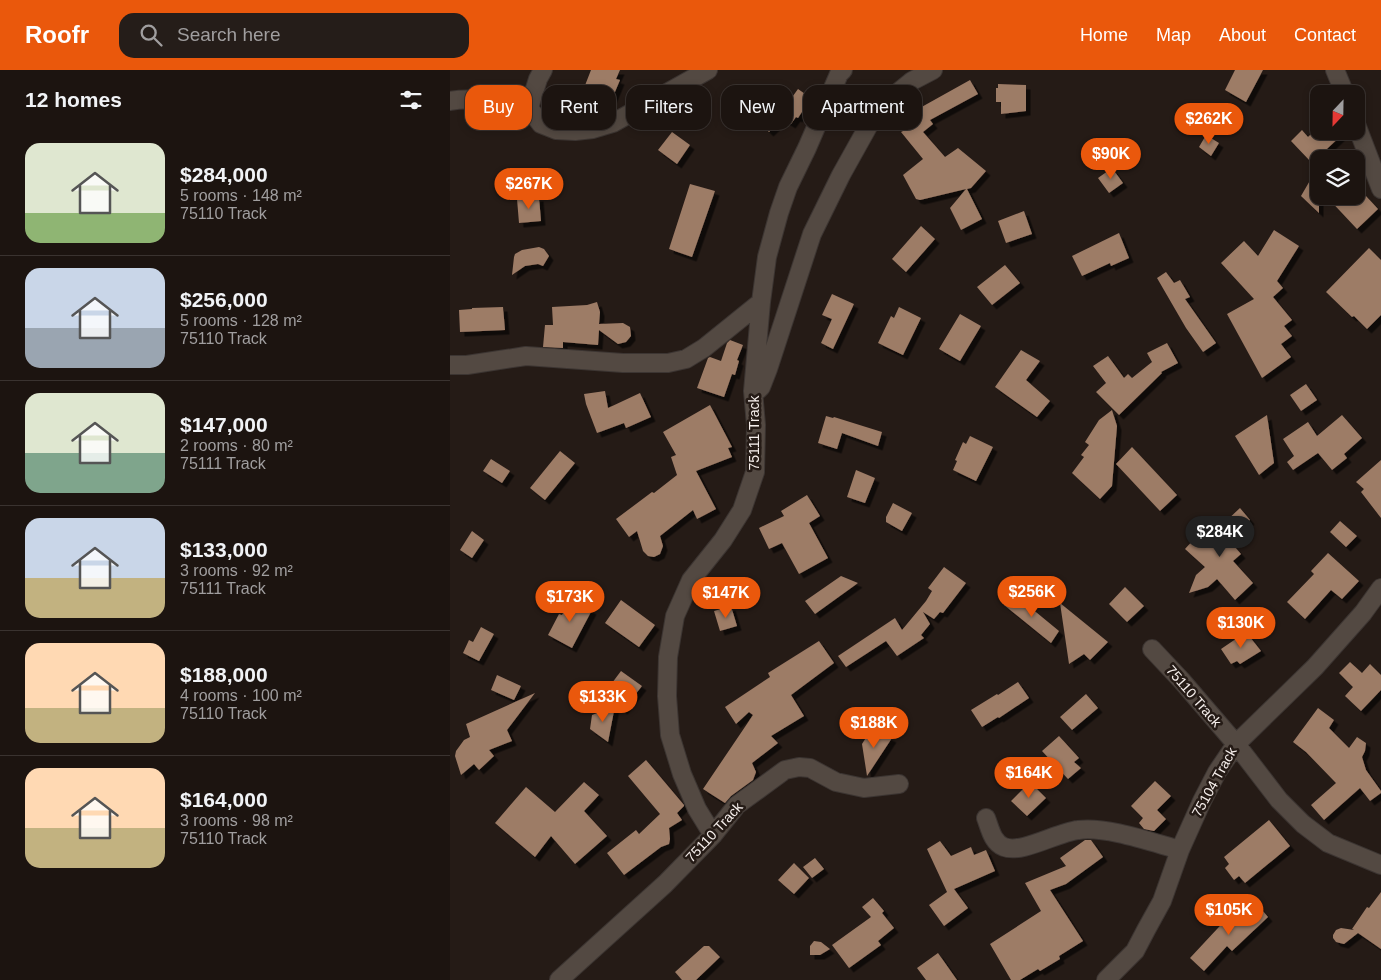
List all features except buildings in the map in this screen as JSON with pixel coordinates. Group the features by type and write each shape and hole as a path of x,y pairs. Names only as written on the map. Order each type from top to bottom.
{"street":[{"path":"532,98 538,79 544,70"},
{"path":"532,112 541,124 556,130 575,131 593,129 612,123 708,70"},
{"path":"753,391 757,391 761,387 812,234 870,122 897,93 912,81 934,70"},
{"path":"1335,70 1341,85"},
{"name":"75111 Track","path":"713,835 697,809 682,774 670,735 668,657 675,616 691,580 723,540 742,510 756,472 756,426 753,391 767,257 788,187 807,148 837,71"},
{"path":"450,100 465,99"},
{"path":"1362,140 1381,189"},
{"path":"450,365 467,365 526,356 623,363 676,362 686,359 704,348 761,302"},
{"name":"75104 Track","path":"1106,980 1134,951 1162,901 1180,850 1202,801 1217,772 1236,744 1314,667 1363,613 1381,588"},
{"name":"75110 Track","path":"1152,649 1236,744 1279,800 1303,824 1328,843 1381,865"},
{"name":"75110 Track","path":"559,980 665,884 713,835 737,805 785,770 810,768 836,782 864,788 900,784"},
{"path":"986,818 995,840 1005,847 1012,848 1031,844 1077,830 1089,830 1110,831 1180,850"}]}
